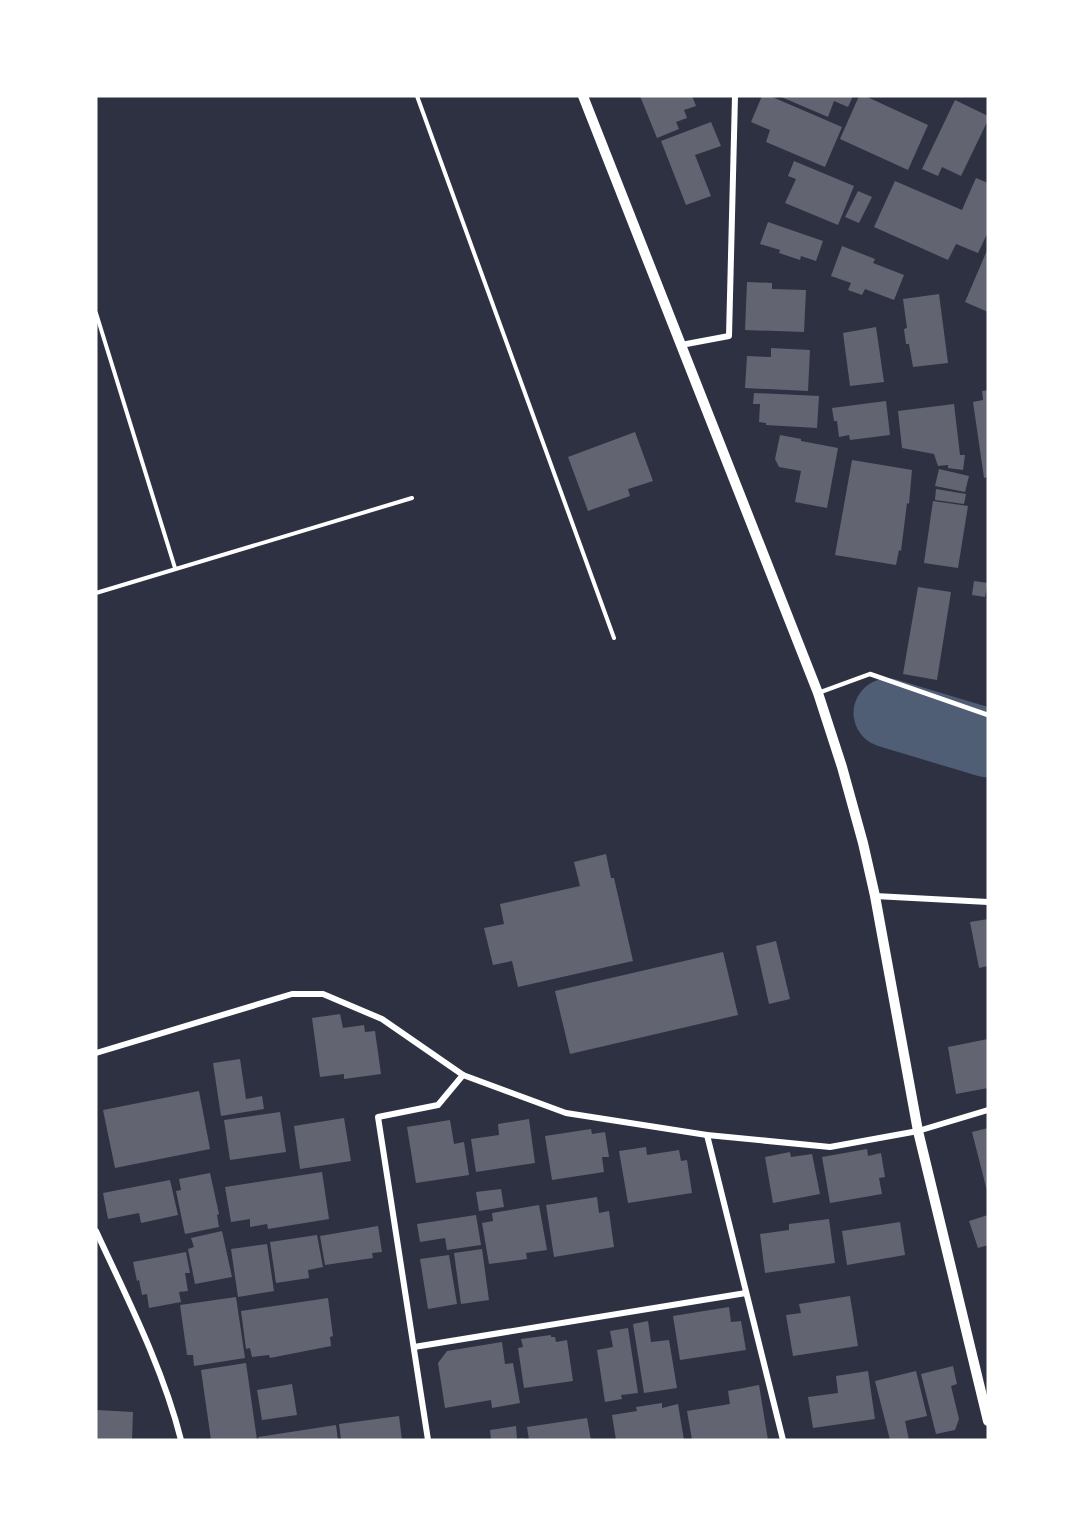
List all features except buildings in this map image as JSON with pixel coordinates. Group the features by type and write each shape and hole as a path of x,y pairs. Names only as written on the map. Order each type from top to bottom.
{"street":[{"path":"583,96 818,693 842,767 875,896 918,1131 988,1421"},
{"path":"681,345 729,336 735,96"},
{"path":"875,896 988,902"},
{"path":"96,1053 292,994 322,994 382,1019 463,1075 566,1113 707,1135 830,1147 918,1131 988,1110"},
{"path":"428,1440 378,1117 438,1105 463,1075"},
{"path":"707,1135 783,1440"},
{"path":"96,1231 131,1306 174,1414 181,1440"},
{"path":"414,1347 746,1293"}],"lane":[{"path":"818,693 870,674 988,715"}],"path":[{"path":"417,96 614,638"},
{"path":"96,313 175,568"},
{"path":"96,593 412,498"}],"waterway":[{"path":"888,713 988,743"}]}
